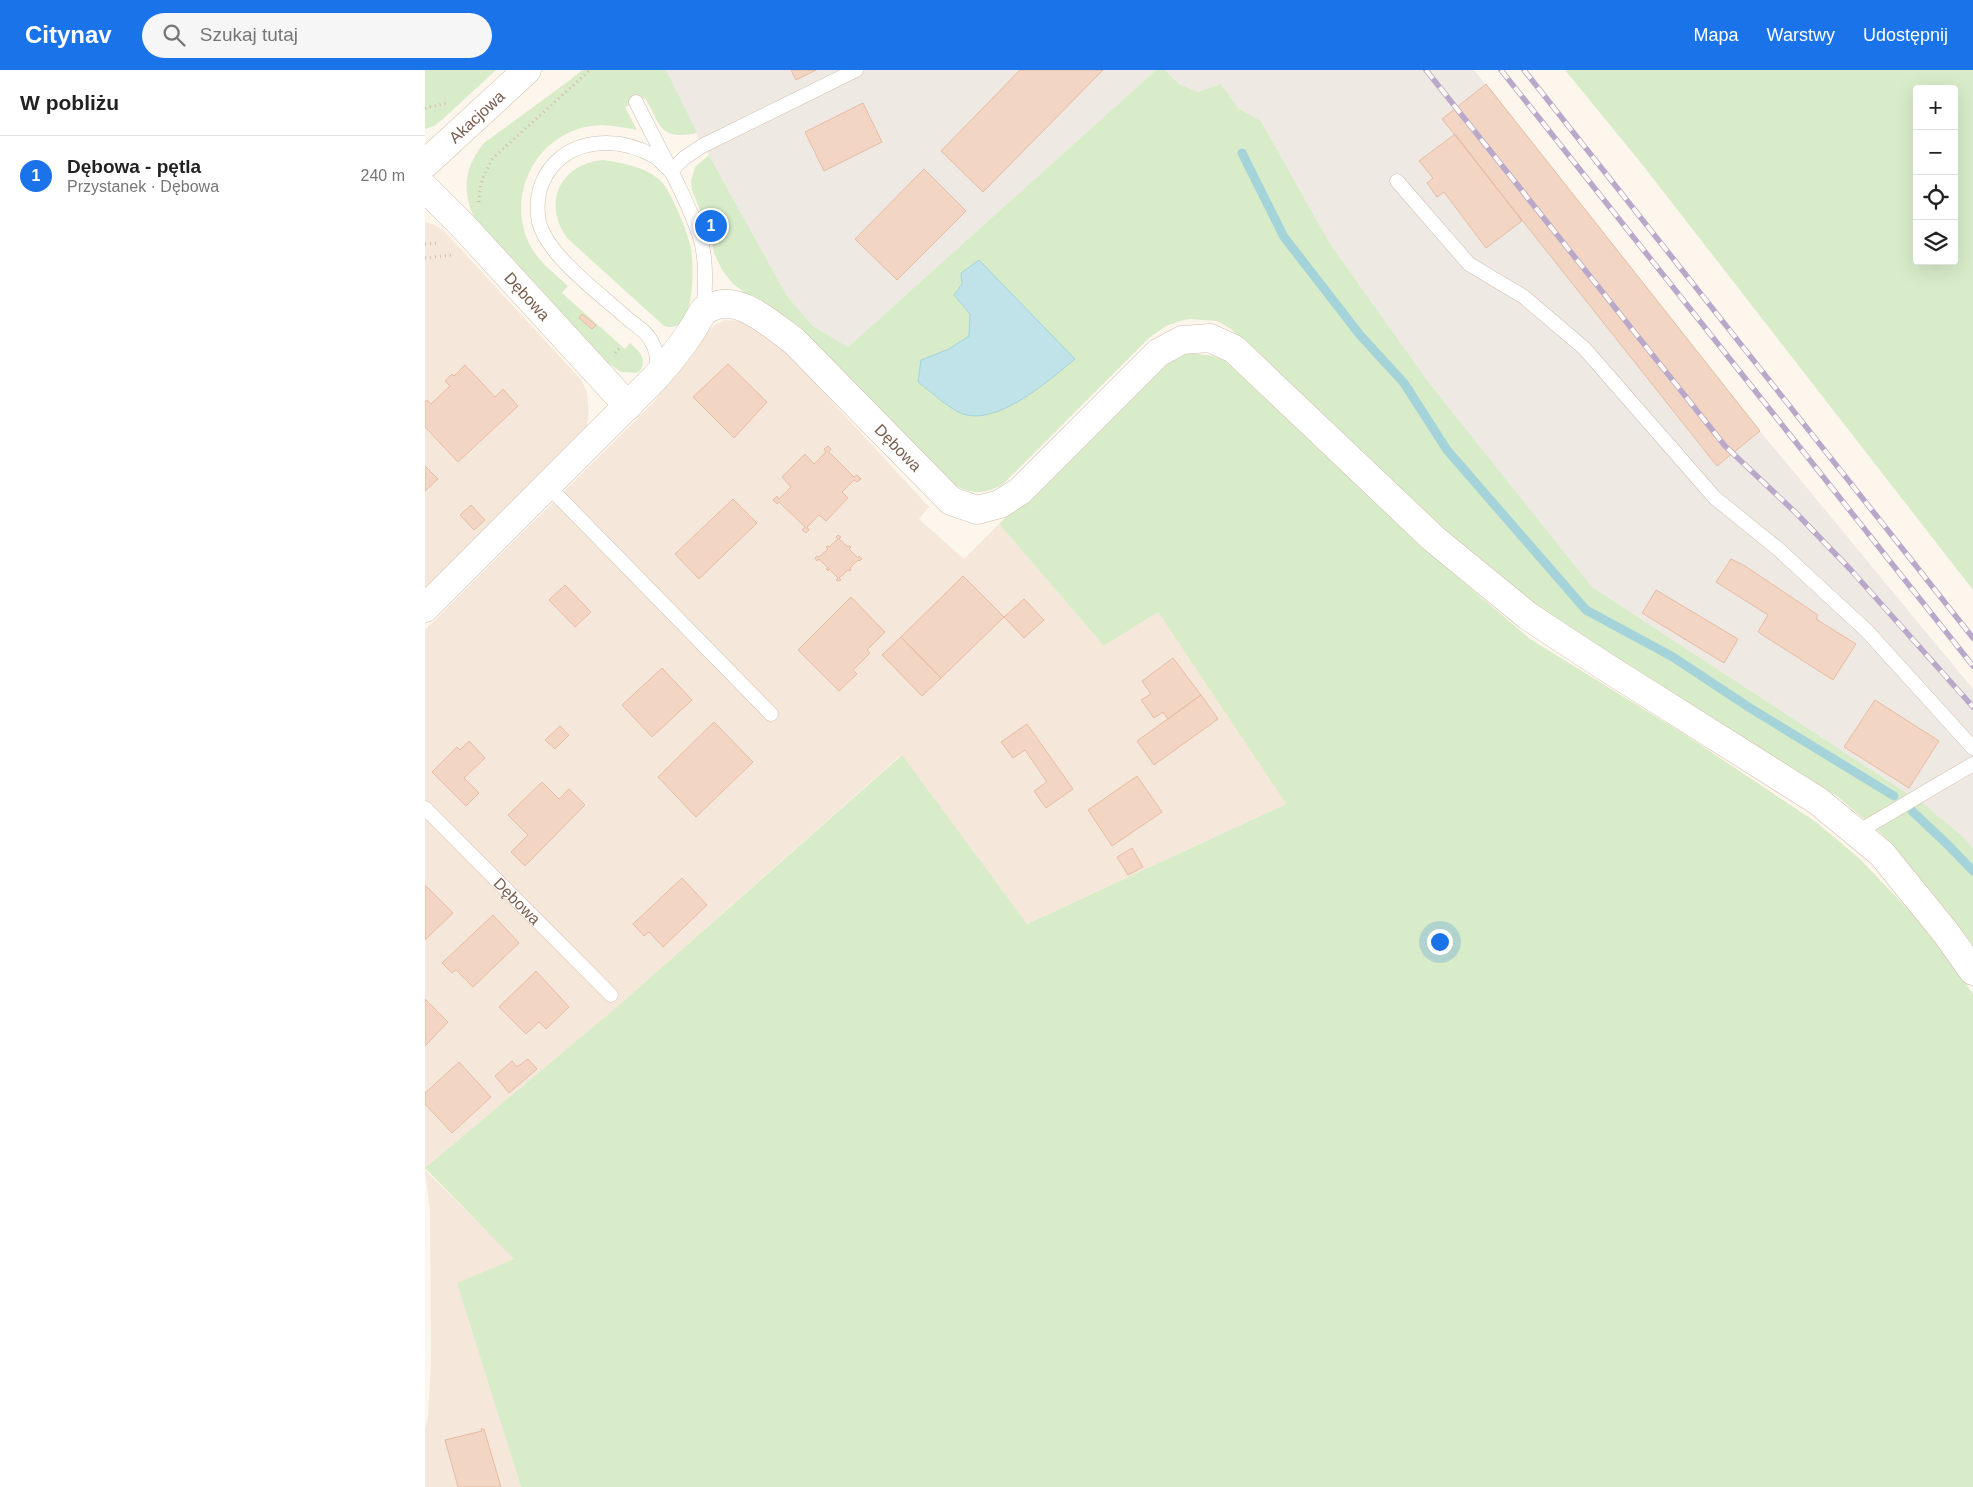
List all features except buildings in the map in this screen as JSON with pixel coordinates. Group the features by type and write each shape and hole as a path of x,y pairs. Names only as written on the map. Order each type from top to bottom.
{"street":[{"name":"Akacjowa","path":"425,164 527,70"},
{"name":"Dębowa","path":"425,188 465,227 628,406"},
{"name":"Dębowa","path":"704,310 723,304 740,306 767,321 795,341 951,501 977,510 1000,504 1020,491 1157,353 1183,340 1210,338 1234,349 1434,539 1528,616 1818,801 1856,833"},
{"path":"425,608 654,379 675,356 692,333 704,310"},
{"path":"1856,833 1882,854 1946,933 1973,971"}],"lane":[{"path":"671,171 702,146 856,70"},
{"path":"636,102 671,171 700,239 706,276 704,310"},
{"path":"654,379 658,358 649,337 563,261 546,241 539,223 537,204 542,182 553,164 568,151 589,143 635,147 656,157 671,171"},
{"path":"1397,181 1469,264 1524,297 1584,348 1715,498 1777,548 1867,631 1973,748"},
{"path":"548,486 771,714"},
{"path":"1856,833 1973,764"},
{"name":"Dębowa","path":"425,808 611,995"}],"path":[{"path":"479,205 479,189 483,174 493,158 590,70"},
{"path":"425,108 448,103 455,96"},
{"path":"425,258 457,255"}],"shaded area":[{"path":"666,70 1156,70 848,347 813,326 787,296 709,155 702,146"},
{"path":"1165,70 1474,70 1760,431 1973,689 1973,848 1961,835 1925,805 1592,587 1427,380 1329,242 1261,121 1238,108 1221,84 1198,92 1179,84"},
{"path":"425,222 443,230 582,381 587,393 589,413 587,425 580,437 425,593"},
{"path":"725,320 741,321 766,337 790,356 929,507 919,519 964,559 999,524 1104,646 1158,612 1286,804 1027,924 901,755 619,1005 425,1168 425,630 653,403 704,334"},
{"path":"425,1170 515,1259 458,1283 521,1487 425,1487 425,1429 428,1417 431,1360 430,1211"}],"green space":[{"path":"425,70 496,70 443,119 434,126 425,129"},
{"path":"582,70 666,70 697,133 675,135 662,128 645,98 625,107 637,130 597,125 571,131 554,141 540,155 530,171 523,189 521,209 524,228 531,247 543,263 568,286 562,293 625,349 630,343 640,353 643,365 637,373 621,372 608,363 478,224 467,193 468,172 484,143"},
{"path":"1156,70 1165,70 1179,84 1198,92 1221,84 1238,108 1261,121 1329,242 1427,380 1592,587 1925,805 1961,835 1973,848 1973,949 1931,891 1884,836 1838,797 1591,646 1532,605 1444,531 1231,329 1217,321 1190,319 1166,326 1149,338 1002,485 983,492 972,492 953,484 786,322 733,284 722,270 714,253 711,238 692,190 691,181 695,167 709,155 787,296 813,326 848,347"},
{"path":"1565,70 1973,70 1973,590 1641,163"},
{"path":"603,160 634,166 655,176 665,186 679,213 691,248 693,269 691,298 687,311 682,321 674,327 664,326 567,238 560,225 556,212 556,199 559,187 566,177 576,169 588,163"},
{"path":"1183,352 1213,356 1231,362 1421,546 1530,639 1684,734 1816,822 1860,859 1921,923 1973,994 1973,1487 521,1487 457,1283 514,1259 425,1168 619,1005 902,755 1027,924 1286,804 1158,612 1104,646 999,524 1145,379 1170,358"}],"water":[{"path":"979,260 1075,359 1020,401 988,414 972,416 953,409 918,382 921,360 949,349 969,336 970,314 954,295 962,284 961,273"}],"waterway":[{"path":"1242,153 1284,237 1360,335 1404,383 1447,450 1586,610 1673,657 1750,708 1894,796"},
{"path":"1912,811 1973,871"}],"railway":[{"path":"1426,70 1725,446 1796,513 1850,569 1973,707"},
{"path":"1501,70 1973,666"},
{"path":"1524,70 1973,638"}],"place":[{"name":"Dębowa - pętla","path":"711,226"}]}
